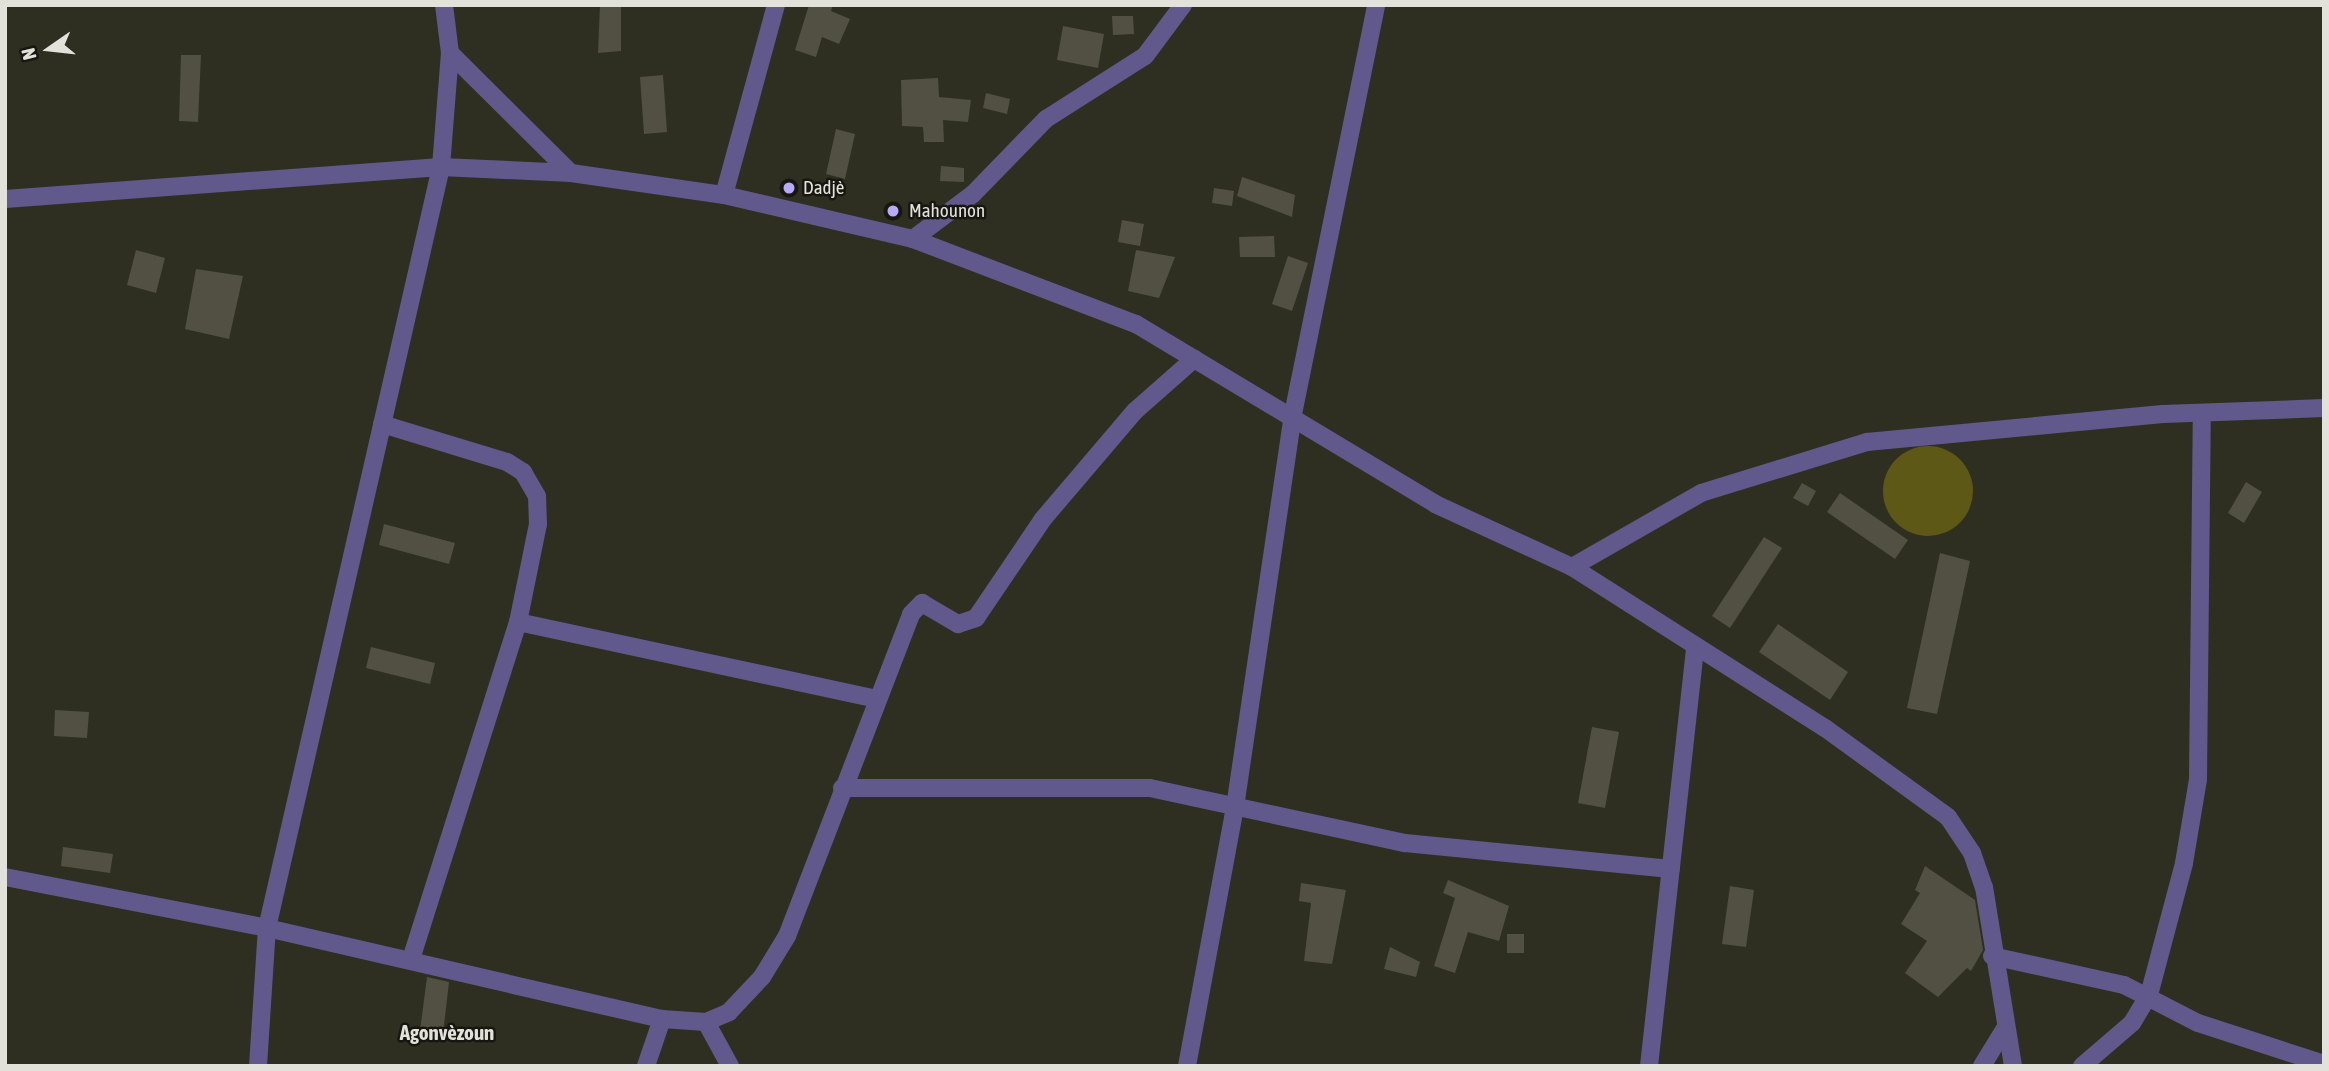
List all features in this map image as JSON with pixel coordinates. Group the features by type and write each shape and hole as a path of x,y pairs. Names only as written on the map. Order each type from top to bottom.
{"street":[{"path":"264,1063 267,928 441,167 450,54 444,5"},
{"path":"724,195 776,5"},
{"path":"913,239 973,194 1046,119 1145,56 1182,5"},
{"path":"1187,1066 1236,807 1292,419 1376,5"},
{"path":"450,54 571,173"},
{"path":"5,199 441,167 571,173 724,195 913,239 1136,324 1435,503 1572,567 1825,727 1948,817 1972,853 1984,887 1992,957 2013,1066"},
{"path":"5,877 267,928 662,1019 706,1022 745,998 787,936 877,699 917,606 958,624 976,618 1043,519 1135,411 1194,359"},
{"path":"1572,567 1701,494 1855,446 2202,414 2324,408"},
{"path":"2082,1066 2132,1023 2149,995 2184,863 2198,779 2202,414"},
{"path":"382,425 523,472 537,496 538,524 517,622 411,960"},
{"path":"517,622 877,699"},
{"path":"1649,1066 1695,647"},
{"path":"842,788 1107,786 1236,807 1405,843 1671,869"},
{"path":"1992,957 2149,995 2198,1023 2324,1064"},
{"path":"646,1066 662,1019"},
{"path":"706,1022 730,1066"},
{"path":"1982,1066 2004,1030"}],"shaded area":[{"path":"1928,446 1945,449 1960,459 1970,474 1973,491 1970,508 1960,523 1945,533 1928,536 1911,533 1896,523 1886,508 1883,491 1886,474 1896,459 1911,449"}],"building":[{"path":"600,5 621,5 621,51 598,53"},
{"path":"809,5 833,5 831,11 850,19 839,44 822,37 816,57 795,50"},
{"path":"1112,16 1133,16 1134,34 1113,35"},
{"path":"1063,26 1104,34 1098,68 1057,60"},
{"path":"181,55 201,55 198,122 179,121"},
{"path":"663,75 667,132 644,134 640,77"},
{"path":"938,78 939,97 971,100 968,122 943,120 944,142 924,142 923,127 902,126 901,80"},
{"path":"986,93 1010,99 1007,114 983,108"},
{"path":"836,129 855,134 845,179 826,174"},
{"path":"941,166 964,168 964,182 940,181"},
{"path":"1242,177 1295,195 1292,217 1237,196"},
{"path":"1214,188 1234,191 1232,206 1212,203"},
{"path":"1122,220 1144,224 1140,246 1118,242"},
{"path":"1274,236 1275,257 1240,257 1239,237"},
{"path":"136,250 165,258 156,293 127,285"},
{"path":"1136,250 1175,257 1159,298 1128,291"},
{"path":"1288,256 1308,263 1292,311 1272,304"},
{"path":"196,269 243,276 229,339 185,329"},
{"path":"2246,482 2262,492 2244,523 2228,513"},
{"path":"1802,483 1816,491 1808,506 1793,498"},
{"path":"1840,493 1908,540 1895,559 1827,512"},
{"path":"384,524 455,543 449,564 379,545"},
{"path":"1764,537 1782,548 1730,628 1712,616"},
{"path":"1940,553 1970,561 1937,714 1907,708"},
{"path":"1778,624 1848,672 1830,700 1759,652"},
{"path":"371,647 435,663 430,684 366,668"},
{"path":"55,710 89,712 87,738 54,736"},
{"path":"1592,727 1619,732 1605,808 1578,803"},
{"path":"63,847 113,854 110,873 61,866"},
{"path":"1925,866 1975,900 1983,950 1971,971 1967,968 1938,997 1905,973 1927,941 1901,924 1920,893 1915,890"},
{"path":"1448,880 1509,906 1499,941 1468,932 1455,973 1434,966 1455,898 1443,893"},
{"path":"1301,883 1346,890 1332,964 1304,961 1311,903 1299,901"},
{"path":"1730,886 1754,890 1746,947 1722,944"},
{"path":"1507,934 1524,934 1524,953 1507,953"},
{"path":"1390,947 1420,962 1416,977 1384,969"},
{"path":"427,977 449,982 443,1034 420,1031"}],"place":[{"name":"Dadjè","path":"789,188"},
{"name":"Mahounon","path":"893,211"}],"district":[{"name":"Agonvèzoun","path":"447,1032"}]}
